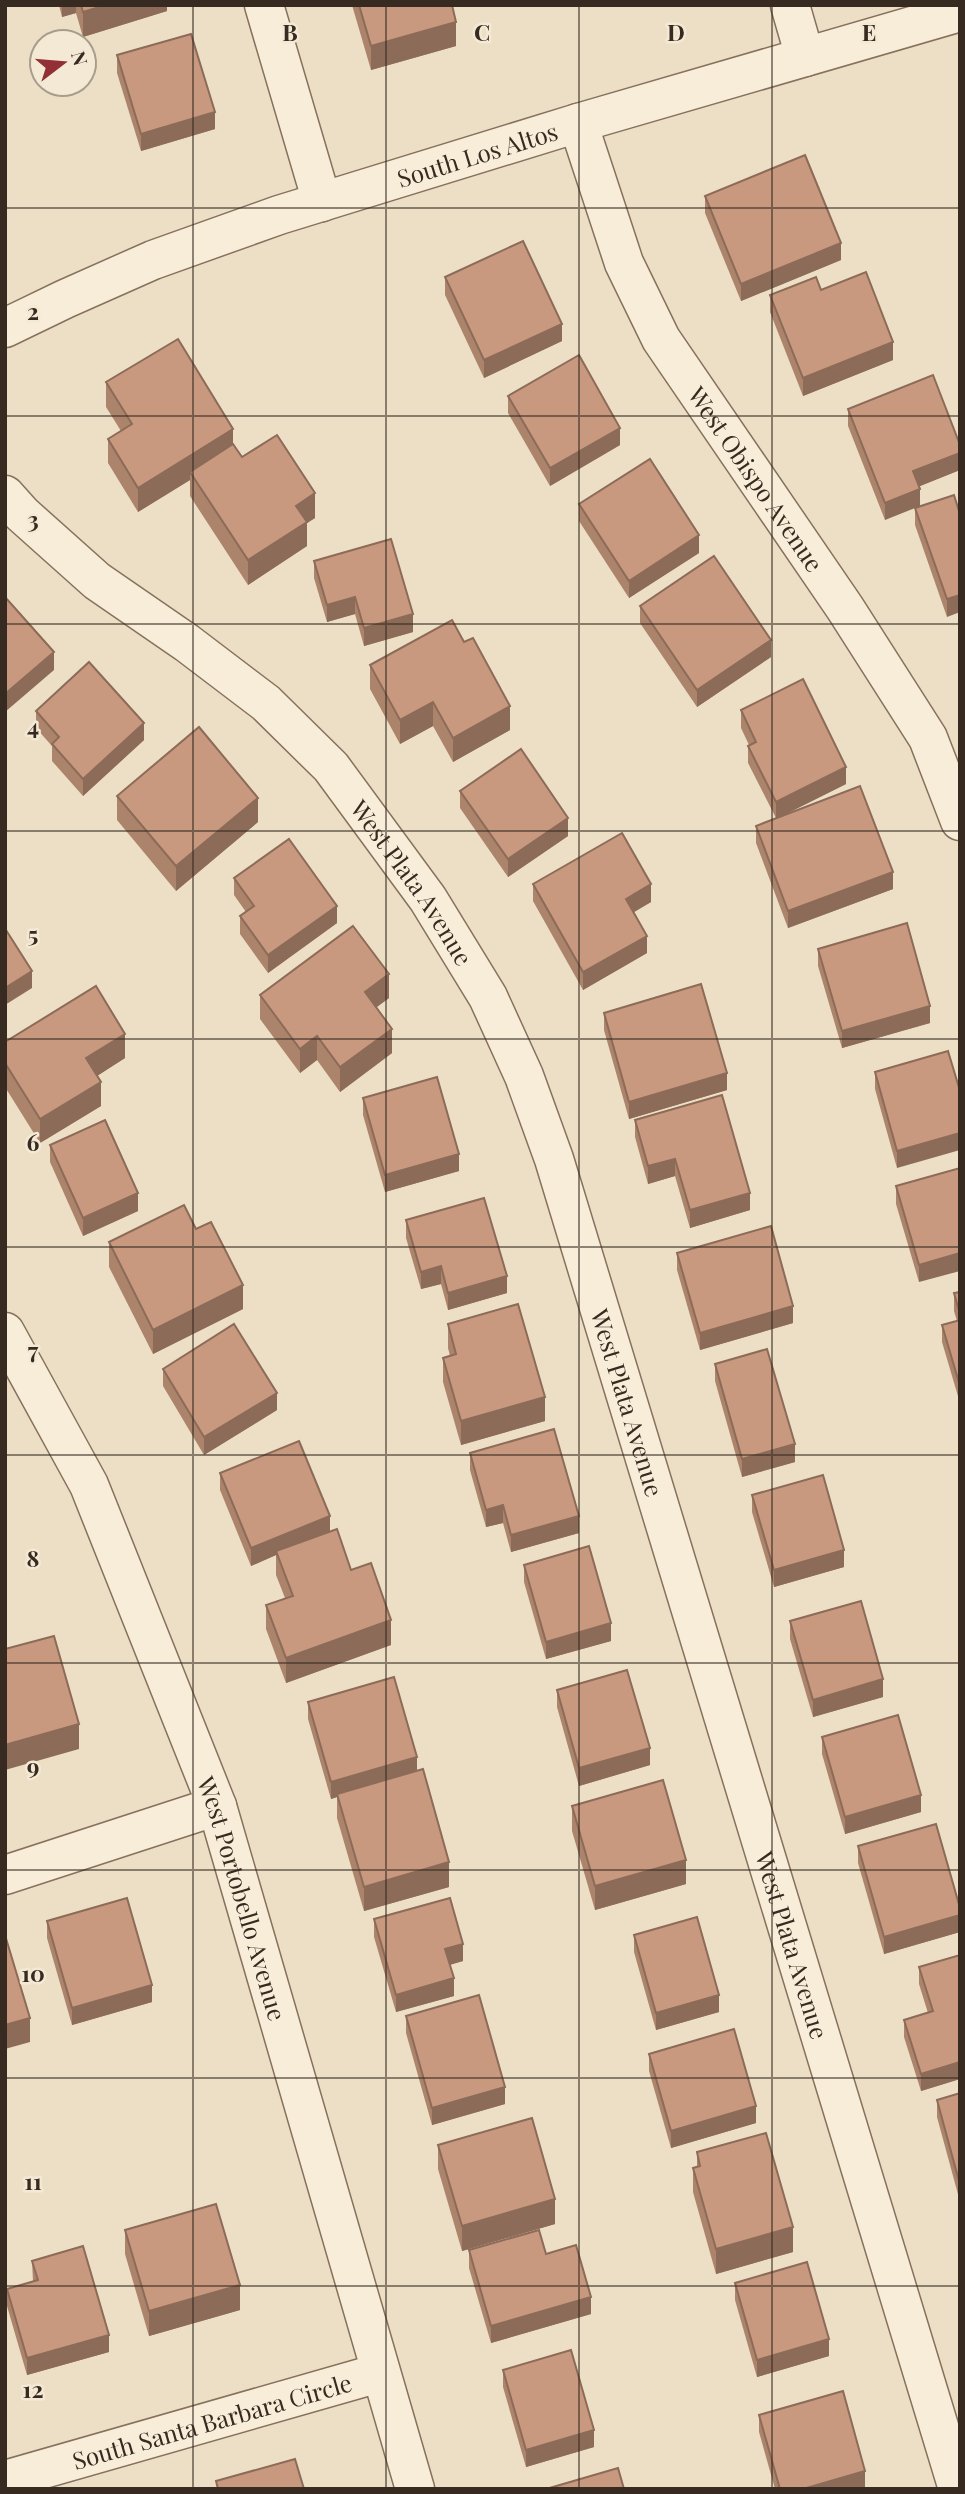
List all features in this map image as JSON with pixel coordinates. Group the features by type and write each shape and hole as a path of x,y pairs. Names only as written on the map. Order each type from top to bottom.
{"street":[{"path":"264,5 322,202"},
{"path":"790,5 805,57"},
{"name":"South Los Altos","path":"5,328 153,260 322,202 578,122 960,12"},
{"name":"West Obispo Avenue","path":"578,122 624,263 661,339 845,608 928,738 960,821"},
{"name":"West Plata Avenue","path":"5,495 22,514 97,581 187,643 265,703 331,766 428,899 488,997 524,1076 554,1159 958,2489"},
{"name":"West Portobello Avenue","path":"5,1332 89,1485 217,1806 415,2489"},
{"path":"5,1875 217,1806"},
{"name":"South Santa Barbara Circle","path":"5,2480 380,2373"}],"building":[{"path":"81,5 106,5 83,12"},
{"path":"359,5 452,5 456,22 371,46"},
{"path":"191,34 215,112 141,134 117,55"},
{"path":"805,155 841,243 741,284 705,196"},
{"path":"523,241 562,324 484,360 445,277"},
{"path":"866,272 893,342 803,378 770,295 816,277 821,290"},
{"path":"178,339 233,429 138,488 108,439 132,424 106,382"},
{"path":"579,355 620,428 550,468 508,396"},
{"path":"933,375 960,445 960,453 913,471 920,489 885,503 848,409"},
{"path":"277,435 315,493 296,506 307,522 248,560 190,472 233,444 242,457"},
{"path":"650,459 699,535 629,581 579,504"},
{"path":"954,495 960,510 960,595 947,599 915,508"},
{"path":"391,539 413,614 364,628 355,597 327,605 314,561"},
{"path":"714,556 771,640 697,690 640,606"},
{"path":"5,597 54,652 5,694"},
{"path":"452,620 464,642 473,638 510,706 453,738 433,702 400,720 370,665"},
{"path":"89,662 144,723 83,779 52,744 59,737 36,711"},
{"path":"803,679 846,767 776,802 748,746 756,742 741,710"},
{"path":"199,727 258,798 176,866 117,796"},
{"path":"521,749 568,818 508,859 460,791"},
{"path":"860,786 893,872 788,911 756,826"},
{"path":"622,833 651,884 626,899 647,936 583,972 533,884"},
{"path":"289,839 337,906 268,955 240,916 254,906 234,878"},
{"path":"907,923 930,1006 842,1031 818,949"},
{"path":"353,926 389,974 365,992 392,1029 340,1067 317,1036 300,1049 260,995"},
{"path":"5,931 32,971 5,988"},
{"path":"701,984 727,1073 629,1102 604,1013"},
{"path":"96,986 125,1034 86,1058 101,1082 40,1119 5,1063 5,1042"},
{"path":"948,1051 960,1091 960,1133 897,1151 875,1072"},
{"path":"437,1077 459,1154 385,1175 363,1098"},
{"path":"722,1095 750,1193 690,1210 675,1159 648,1166 635,1120"},
{"path":"105,1120 138,1193 83,1218 50,1145"},
{"path":"960,1168 960,1253 919,1265 896,1186"},
{"path":"484,1198 507,1276 448,1293 441,1266 421,1272 406,1220"},
{"path":"184,1205 196,1229 211,1222 243,1285 153,1330 109,1242"},
{"path":"771,1226 793,1306 700,1333 677,1253"},
{"path":"960,1292 960,1314 954,1293"},
{"path":"518,1304 545,1397 461,1421 443,1358 456,1354 448,1324"},
{"path":"960,1320 960,1386 942,1325"},
{"path":"234,1324 277,1393 204,1437 163,1369"},
{"path":"767,1349 795,1444 742,1459 715,1364"},
{"path":"554,1429 579,1516 511,1535 503,1505 486,1510 470,1453"},
{"path":"299,1441 330,1516 251,1548 220,1473"},
{"path":"823,1475 844,1550 774,1570 752,1495"},
{"path":"337,1529 351,1570 371,1563 391,1620 286,1658 266,1605 293,1596 276,1551"},
{"path":"589,1546 611,1623 546,1642 524,1565"},
{"path":"861,1601 883,1679 813,1700 790,1621"},
{"path":"54,1636 79,1724 5,1745 5,1649"},
{"path":"627,1670 650,1748 579,1768 557,1690"},
{"path":"394,1677 417,1757 331,1782 308,1702"},
{"path":"898,1715 921,1795 845,1817 822,1737"},
{"path":"423,1769 449,1862 364,1887 337,1794"},
{"path":"663,1780 686,1860 595,1886 572,1806"},
{"path":"936,1824 960,1915 884,1937 858,1846"},
{"path":"127,1898 152,1985 72,2008 47,1921"},
{"path":"450,1898 463,1944 445,1949 454,1978 396,1995 374,1919"},
{"path":"697,1917 719,1995 656,2013 634,1935"},
{"path":"5,1935 30,2018 5,2025"},
{"path":"960,1955 960,2062 921,2074 904,2020 933,2011 919,1967"},
{"path":"479,1995 505,2087 432,2108 406,2016"},
{"path":"734,2029 756,2106 671,2131 649,2054"},
{"path":"960,2093 960,2181 959,2181 937,2100"},
{"path":"532,2118 555,2199 462,2226 438,2145"},
{"path":"766,2133 793,2227 716,2249 693,2168 700,2166 697,2152"},
{"path":"216,2204 240,2285 149,2311 125,2230"},
{"path":"539,2230 546,2254 576,2245 591,2297 491,2326 469,2250"},
{"path":"83,2246 109,2335 27,2358 7,2289 38,2280 32,2261"},
{"path":"807,2262 829,2339 757,2360 735,2283"},
{"path":"571,2350 594,2430 526,2450 503,2370"},
{"path":"843,2391 865,2471 803,2489 780,2489 759,2415"},
{"path":"295,2459 304,2489 218,2489 216,2481"},
{"path":"618,2468 624,2489 546,2489"}]}
